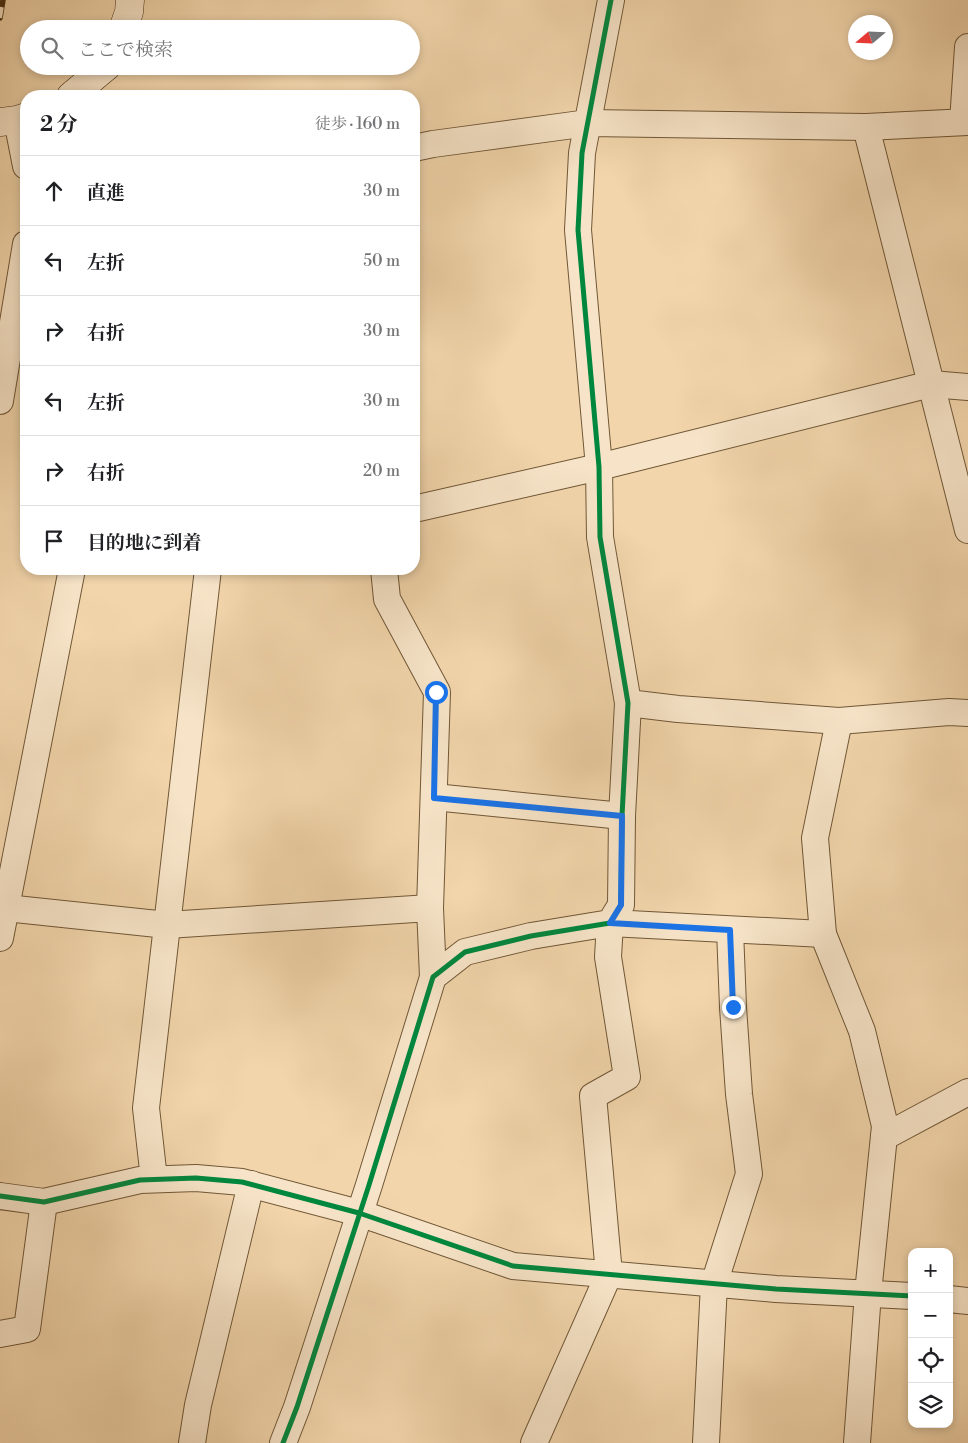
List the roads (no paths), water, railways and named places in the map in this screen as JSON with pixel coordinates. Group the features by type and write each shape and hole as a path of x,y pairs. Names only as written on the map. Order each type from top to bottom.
{"main road":[{"path":"126,20 130,0"},
{"path":"78,90 96,75"}],"street":[{"path":"534,1443 609,1274 593,1096 627,1077 608,957 610,923 621,905 622,816 628,703 600,537 599,467 578,230 582,153 610,0"},
{"path":"420,147 588,123 866,127 966,122 968,47"},
{"path":"14,119 20,142"},
{"path":"866,127 968,530"},
{"path":"0,401 20,280"},
{"path":"420,508 599,467 931,384 968,387"},
{"path":"0,938 71,575"},
{"path":"154,1179 146,1108 207,575"},
{"path":"283,1443 297,1407 433,977 430,908 436,692 387,599 385,575"},
{"path":"628,703 678,709 839,721 949,712 968,713"},
{"path":"839,721 815,838 823,934 862,1030 885,1126 868,1293 857,1443"},
{"path":"434,798 622,816"},
{"path":"6,908 168,925 430,908"},
{"path":"433,977 465,952 531,936 610,923 823,934"},
{"path":"706,1443 714,1284 748,1174 739,1094 730,930"},
{"path":"884,1137 968,1092"},
{"path":"0,1196 44,1202 140,1180 196,1178 242,1182 359,1213 513,1266 776,1289 908,1296"},
{"path":"192,1443 198,1405 251,1184"},
{"path":"0,1334 27,1329 44,1202"},
{"path":"953,1299 968,1301"}],"railway":[{"path":"0,18 3,0"}]}
